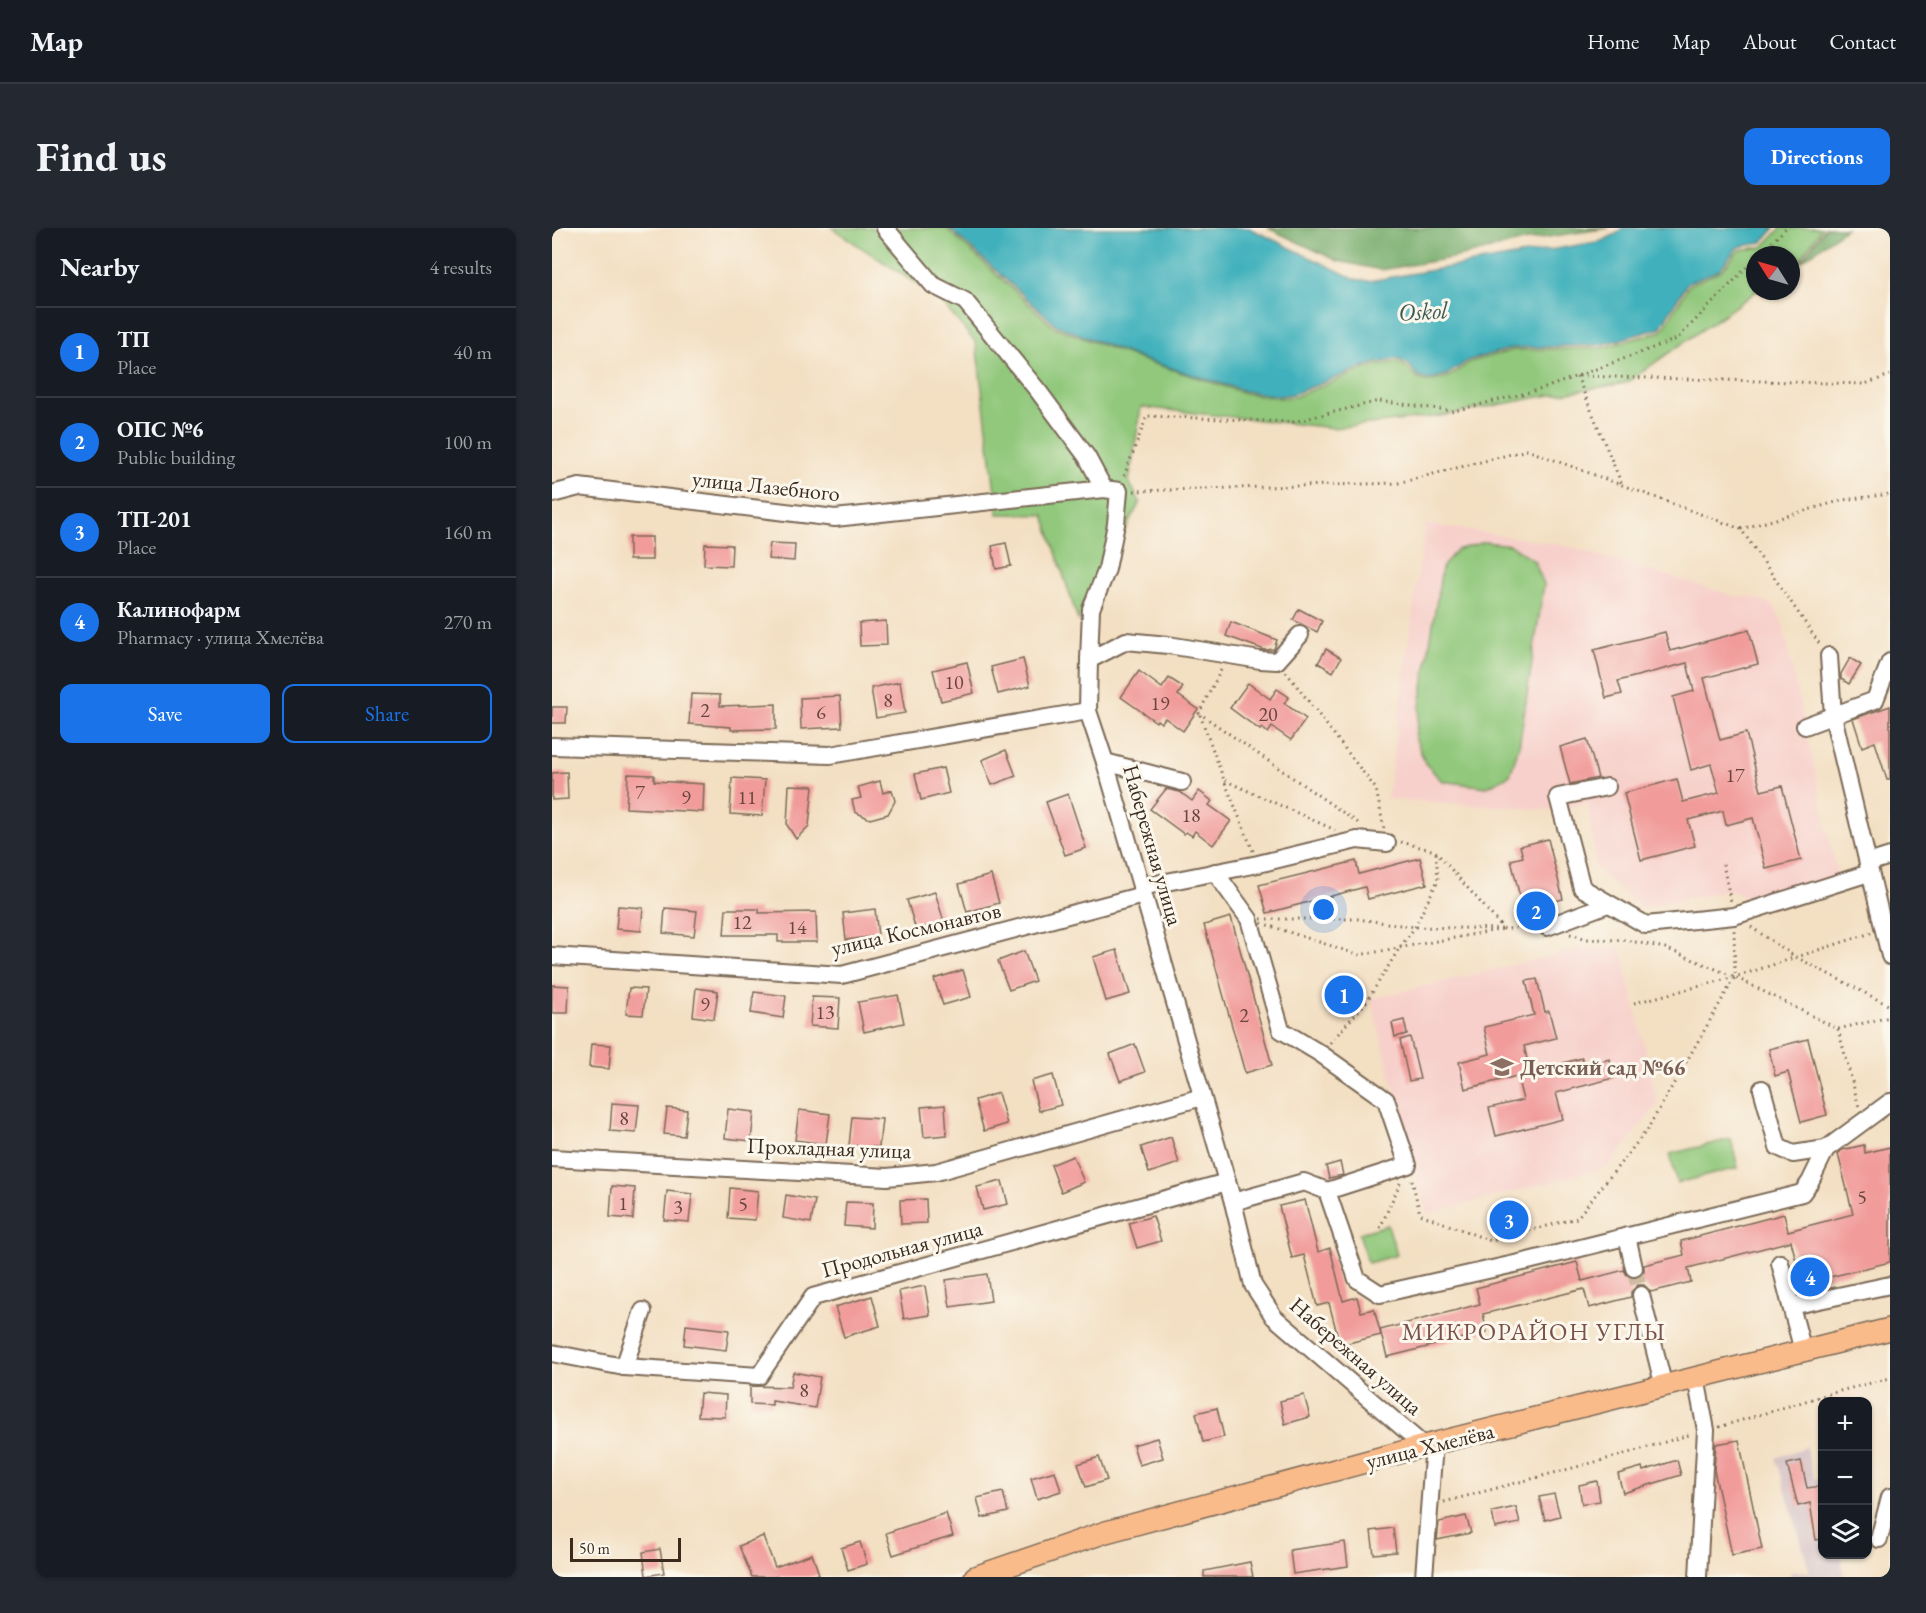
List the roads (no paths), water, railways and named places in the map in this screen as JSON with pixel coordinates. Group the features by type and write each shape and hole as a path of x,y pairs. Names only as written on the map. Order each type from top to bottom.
{"main road":[{"name":"улица Хмелёва","path":"975,1577 1106,1532 1429,1445 1890,1329"}],"street":[{"path":"885,228 933,285 965,301 1067,429 1112,490"},
{"name":"улица Лазебного","path":"552,494 579,487 835,519 1112,490"},
{"name":"Набережная улица","path":"1112,490 1116,524 1107,569 1091,609 1088,711 1105,762 1233,1202 1253,1285 1274,1317 1429,1445"},
{"path":"1089,660 1126,641 1168,645 1277,662 1300,635"},
{"path":"1829,657 1833,716 1889,949"},
{"path":"1805,726 1875,700 1890,662"},
{"path":"552,746 830,756 1088,711"},
{"path":"1105,762 1182,782"},
{"path":"1607,787 1558,797 1582,888 1646,925 1734,916 1868,868 1890,856"},
{"name":"улица Космонавтов","path":"552,956 842,975 1215,872 1358,840 1387,843"},
{"path":"1215,872 1249,919 1281,1030 1321,1054 1386,1100 1399,1122 1408,1165 1327,1191 1304,1182 1233,1202"},
{"path":"1547,927 1608,904"},
{"path":"1762,1089 1778,1148 1792,1154 1826,1149"},
{"name":"Прохладная улица","path":"552,1158 887,1177 936,1172 1202,1097"},
{"path":"1327,1191 1357,1280 1380,1294 1802,1193 1826,1149 1890,1102"},
{"name":"Продольная улица","path":"552,1353 624,1367 759,1376 813,1297 1227,1182"},
{"path":"1627,1236 1634,1268"},
{"path":"1780,1263 1803,1351"},
{"path":"1791,1306 1890,1285"},
{"path":"1641,1295 1664,1387"},
{"path":"624,1367 643,1311"},
{"path":"1696,1378 1706,1431 1698,1577"},
{"path":"1424,1577 1430,1506 1429,1445"},
{"path":"1879,1539 1890,1497"}],"water":[{"name":"Oskol","path":"949,228 1249,228 1355,279 1369,281 1602,241 1618,233 1622,228 1775,228 1761,243 1738,247 1719,270 1687,283 1660,328 1601,345 1513,348 1469,360 1448,374 1430,380 1419,377 1408,364 1397,359 1369,365 1293,394 1280,396 1245,391 1142,359 1056,325"}],"tunnel":[{"path":"1634,1268 1641,1295"}],"place":[{"name":"ОПС №6","path":"1536,911"},
{"name":"ТП","path":"1344,995"},
{"name":"Детский сад №66","path":"1502,1067"},
{"name":"ТП-201","path":"1509,1220"},
{"name":"Калинофарм","path":"1810,1277"}],"district":[{"name":"МИКРОРАЙОН УГЛЫ","path":"1534,1331"}]}
